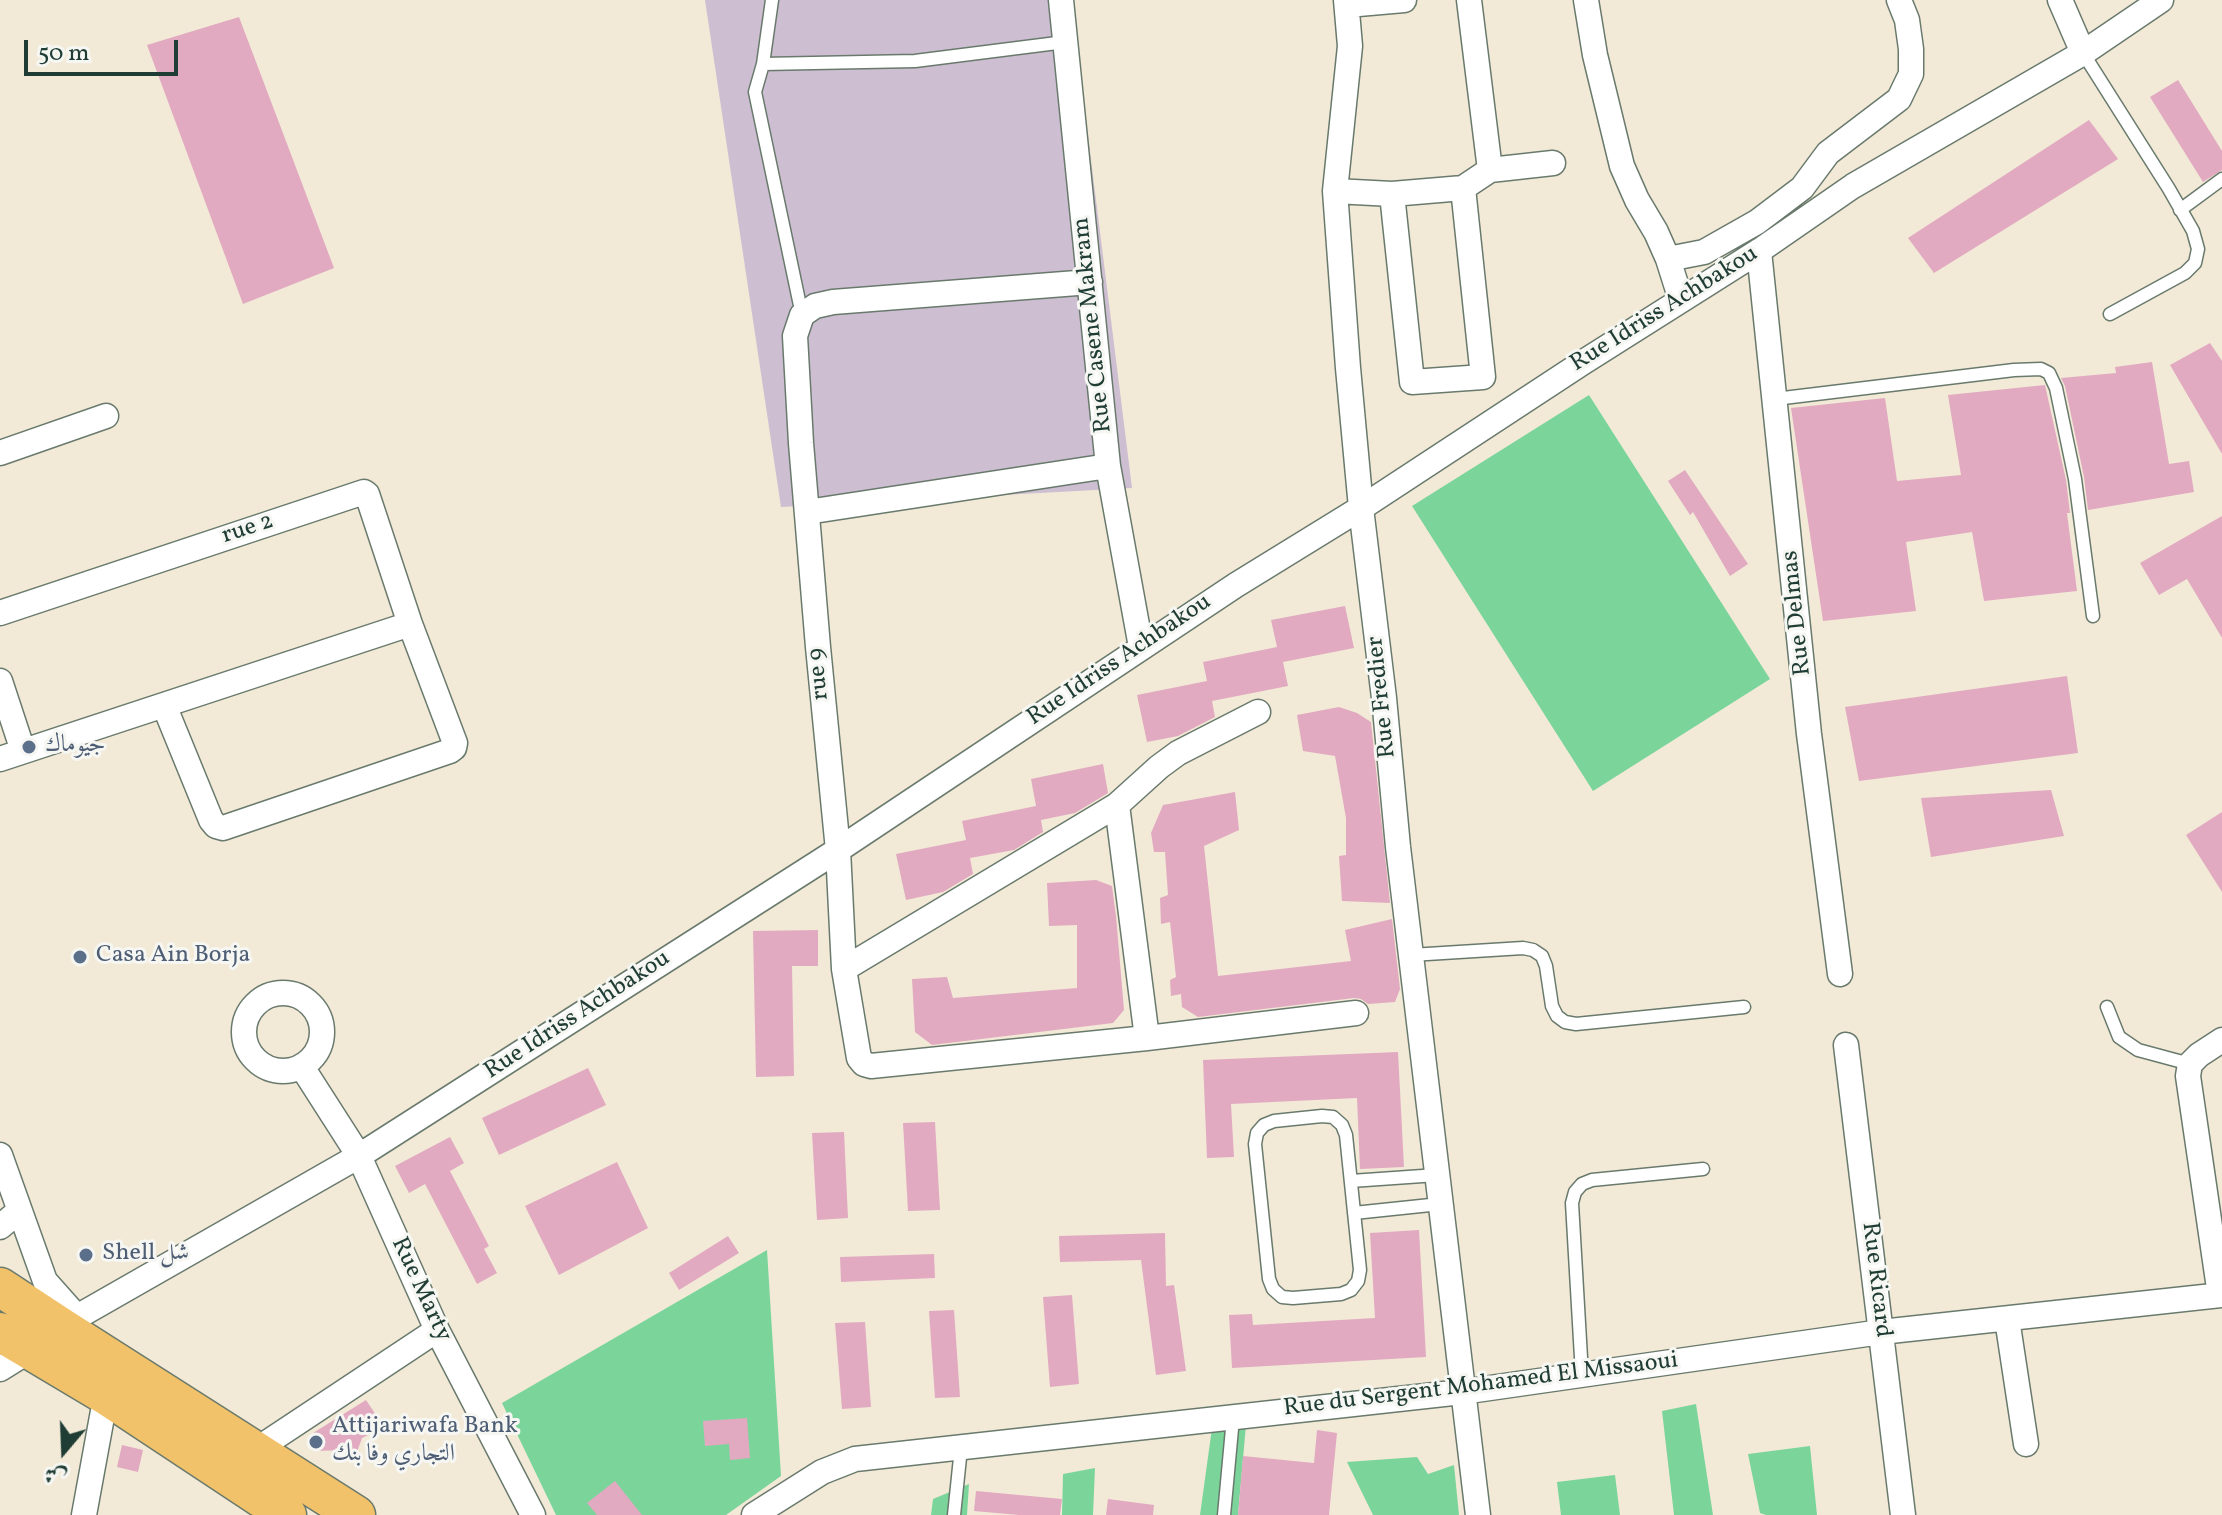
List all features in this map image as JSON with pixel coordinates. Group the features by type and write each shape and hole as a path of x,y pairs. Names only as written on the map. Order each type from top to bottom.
{"main road":[{"path":"0,1287 70,1323 110,1359 356,1515"},
{"path":"9,1351 107,1396 287,1515"}],"street":[{"name":"Rue Casene Makram","path":"1061,0 1108,466 1141,647"},
{"path":"1347,3 1404,0"},
{"path":"1469,0 1490,170"},
{"path":"1586,0 1595,55 1622,166 1668,259 1681,300"},
{"path":"1668,259 1704,252 1757,222 1802,188 1828,153 1899,99 1911,74 1907,20 1899,0"},
{"path":"2060,0 2083,53"},
{"name":"Rue Idriss Achbakou","path":"9,1351 70,1323 359,1156 838,850 1141,647 1759,251 1853,186 2083,53 2161,0"},
{"name":"Rue Fredier","path":"1347,3 1350,46 1335,191 1361,508 1478,1515"},
{"path":"1335,191 1392,194 1463,188 1490,170 1553,163"},
{"path":"1392,194 1412,382 1483,377 1463,188"},
{"name":"Rue Delmas","path":"1759,251 1809,734 1840,974"},
{"path":"802,315 815,306 833,302 1090,282"},
{"name":"rue 9","path":"802,315 795,336 801,443 838,850 844,969 859,1058 871,1066 1147,1038"},
{"path":"0,453 106,416"},
{"path":"807,512 1108,466"},
{"name":"rue 2","path":"0,613 364,492 410,624"},
{"path":"0,681 11,755 410,624 455,743 450,751 223,828 211,820 164,705"},
{"path":"844,969 1117,805 1178,753 1258,712"},
{"path":"1117,805 1147,1038 1356,1013"},
{"path":"2221,1295 2188,1076 2190,1064 2222,1040"},
{"name":"Rue Ricard","path":"1846,1045 1903,1515"},
{"name":"Rue Marty","path":"302,1067 359,1156 437,1330 533,1515"},
{"path":"0,1155 9,1219 70,1323"},
{"name":"Rue du Sergent Mohamed El Missaoui","path":"754,1515 822,1472 855,1459 1462,1392 1881,1332 2221,1295"},
{"path":"2007,1319 2026,1444"},
{"path":"256,1450 437,1330"},
{"path":"84,1515 107,1396 110,1359"}],"lane":[{"path":"772,0 763,64 755,92 802,315"},
{"path":"763,64 915,61 1065,42"},
{"path":"2083,53 2193,231 2198,249 2195,263 2185,273 2110,314"},
{"path":"2180,210 2222,179"},
{"path":"1775,399 2014,370 2041,369 2049,373 2056,388 2075,479 2093,616"},
{"path":"1411,955 1523,948 1533,950 1542,956 1546,966 1552,1006 1557,1016 1565,1022 1576,1024 1744,1007"},
{"path":"2107,1007 2119,1037 2138,1050 2190,1064"},
{"path":"1322,1116 1333,1117 1342,1125 1346,1135 1354,1213 1360,1270 1358,1281 1351,1290 1341,1294 1293,1298 1282,1297 1273,1289 1267,1264 1255,1144 1257,1133 1264,1125 1274,1121 1322,1116"},
{"path":"1582,1375 1572,1203 1575,1192 1582,1184 1592,1180 1703,1169"},
{"path":"1351,1181 1437,1175"},
{"path":"1354,1213 1440,1204"},
{"path":"1224,1515 1233,1418"},
{"path":"954,1515 961,1448"}],"shaded area":[{"path":"705,0 1071,0 1132,488 781,507"}],"green space":[{"path":"1589,395 1770,679 1593,791 1412,506"},
{"path":"767,1250 781,1476 726,1515 556,1515 502,1403"},
{"path":"1696,1404 1713,1515 1674,1515 1662,1411"},
{"path":"1246,1425 1238,1515 1200,1515 1212,1428"},
{"path":"1810,1446 1817,1515 1760,1513 1748,1454"},
{"path":"1417,1457 1428,1474 1454,1465 1459,1515 1373,1515 1347,1462"},
{"path":"1095,1468 1093,1515 1062,1515 1063,1474"},
{"path":"1615,1475 1620,1515 1561,1515 1557,1482"},
{"path":"969,1484 967,1515 931,1515 933,1499"}],"building":[{"path":"239,17 334,268 243,304 147,45"},
{"path":"2178,80 2222,151 2222,170 2203,182 2150,97"},
{"path":"2089,120 2118,159 1934,273 1908,238"},
{"path":"2210,343 2222,361 2222,454 2170,365"},
{"path":"2152,362 2169,464 2189,461 2194,492 2088,510 2084,477 2061,378 2116,373 2115,367"},
{"path":"2045,385 2066,480 2077,591 1984,601 1972,532 1906,542 1916,611 1823,621 1791,408 1885,398 1897,481 1961,475 1948,395"},
{"path":"1685,470 1748,564 1730,576 1693,512 1690,515 1668,481"},
{"path":"2222,516 2222,638 2187,579 2159,595 2140,563"},
{"path":"1345,606 1354,648 1283,662 1288,686 1212,701 1215,717 1178,736 1147,742 1137,695 1207,681 1203,662 1277,647 1271,620"},
{"path":"2067,676 2078,753 1859,781 1845,707"},
{"path":"1339,707 1371,722 1390,903 1342,901 1339,856 1346,855 1346,818 1335,756 1303,751 1297,715"},
{"path":"1103,764 1108,793 1075,813 1041,820 1043,832 1014,850 970,858 973,874 943,892 906,900 896,854 966,840 962,821 1036,806 1031,779"},
{"path":"2051,790 2064,836 1931,857 1921,798"},
{"path":"1235,792 1239,830 1204,846 1218,976 1351,961 1345,930 1392,919 1400,989 1395,1002 1368,1004 1354,998 1198,1017 1182,1007 1181,994 1171,996 1170,980 1176,977 1170,922 1161,924 1160,898 1168,895 1165,852 1154,852 1151,833 1163,805"},
{"path":"2222,812 2222,892 2186,835"},
{"path":"1096,880 1112,886 1116,916 1124,1010 1113,1023 932,1045 915,1032 912,979 947,977 953,998 1077,988 1077,925 1049,926 1047,883"},
{"path":"818,930 818,966 792,966 794,1076 756,1077 753,931"},
{"path":"1398,1052 1404,1167 1360,1169 1357,1098 1231,1104 1234,1157 1207,1158 1203,1060"},
{"path":"588,1068 606,1105 499,1155 482,1118"},
{"path":"935,1122 940,1210 908,1211 903,1123"},
{"path":"844,1132 848,1218 817,1220 812,1133"},
{"path":"450,1137 464,1163 450,1171 489,1246 484,1249 497,1273 477,1284 425,1184 409,1193 395,1166"},
{"path":"617,1162 648,1228 559,1275 525,1206"},
{"path":"1419,1230 1426,1357 1232,1368 1229,1315 1252,1314 1253,1325 1375,1318 1370,1233"},
{"path":"1165,1233 1166,1286 1174,1285 1186,1371 1156,1375 1141,1260 1060,1262 1059,1236"},
{"path":"728,1236 739,1253 679,1290 669,1273"},
{"path":"934,1254 935,1278 841,1282 840,1257"},
{"path":"1072,1295 1079,1384 1050,1387 1043,1297"},
{"path":"954,1310 960,1397 935,1398 929,1311"},
{"path":"865,1322 871,1407 842,1409 835,1323"},
{"path":"366,1400 384,1427 362,1438 357,1452 312,1451 313,1433"},
{"path":"747,1418 750,1458 730,1460 729,1444 705,1446 703,1421"},
{"path":"1317,1430 1337,1433 1329,1515 1238,1515 1243,1456 1314,1463"},
{"path":"122,1445 143,1450 138,1472 117,1467"},
{"path":"615,1481 642,1515 597,1515 587,1503"},
{"path":"976,1491 1062,1499 1060,1515 974,1511"},
{"path":"1108,1499 1154,1505 1153,1515 1106,1515"}],"place":[{"name":"جيوماك","path":"29,747"},
{"name":"Casa Ain Borja","path":"80,957"},
{"name":"Shell شل","path":"86,1255"},
{"name":"Attijariwafa Bank التجاري وفا بنك","path":"316,1442"}]}
